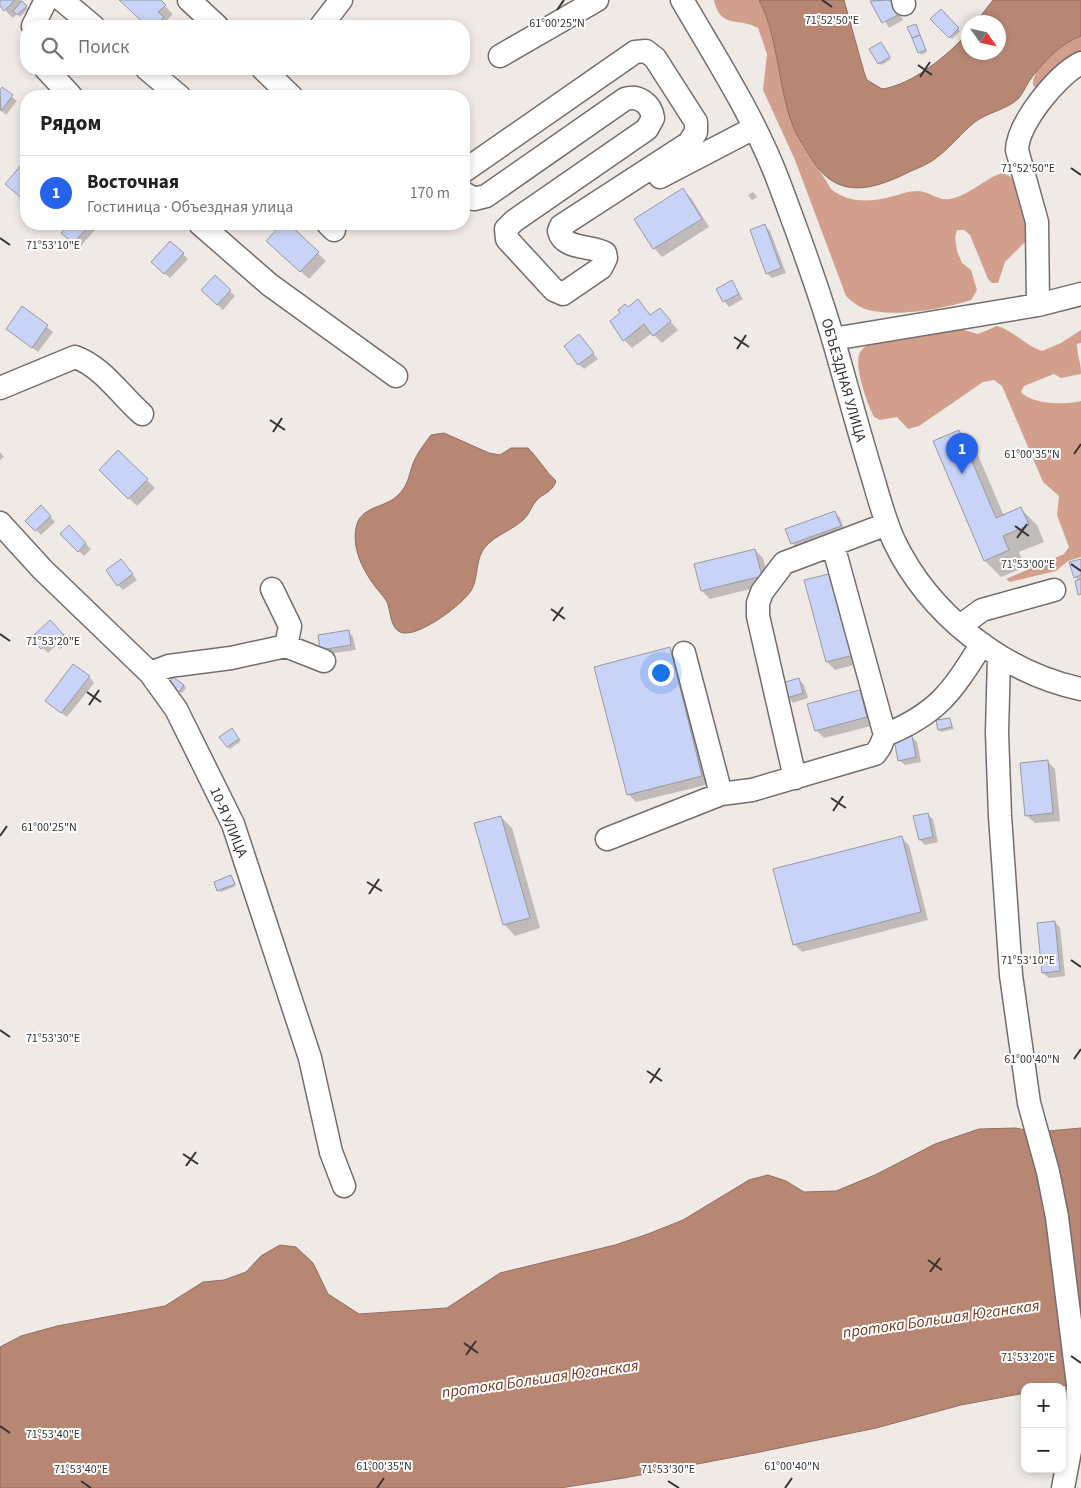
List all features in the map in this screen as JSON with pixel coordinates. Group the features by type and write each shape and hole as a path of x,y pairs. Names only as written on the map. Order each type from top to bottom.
{"street":[{"path":"36,20 46,0"},
{"path":"62,0 86,20"},
{"path":"190,0 211,20"},
{"path":"326,20 341,0"},
{"path":"500,56 564,8 597,0"},
{"name":"ОБЪЕЗДНАЯ УЛИЦА","path":"682,0 754,128 777,178 833,339 887,524 904,560 936,603 960,626 991,650 1036,675 1060,685 1081,690"},
{"path":"470,167 636,52 646,52 655,58 696,122 696,132 689,143 561,226 559,231 563,240 600,250 605,253 606,258 601,268 564,294 554,290 507,239 506,229 514,221 647,129 652,118 648,106 637,98 625,99 486,196 474,199 470,197"},
{"path":"1038,305 1037,222 1017,150 1017,141 1022,130 1051,89 1071,68 1081,63"},
{"path":"52,75 65,90"},
{"path":"154,75 172,90"},
{"path":"277,75 287,90"},
{"path":"624,184 629,193 754,128"},
{"path":"207,230 270,285 396,376"},
{"path":"833,339 1038,305 1081,294"},
{"path":"0,388 75,357 106,378 142,414"},
{"name":"10-Я УЛИЦА","path":"0,523 42,568 150,673 176,709 233,824 310,1058 331,1152 344,1186"},
{"path":"796,778 758,616 758,603 762,592 784,563 887,524"},
{"path":"607,839 722,794 752,790 796,778 874,754 880,747 885,736 833,544"},
{"path":"272,589 290,626 286,646"},
{"path":"960,626 982,610 1054,590"},
{"path":"150,673 169,666 231,658 286,646 324,661"},
{"path":"885,736 922,718 944,699 991,650"},
{"path":"991,650 1011,975 1029,1103 1048,1172 1057,1217 1078,1385 1076,1419 1063,1488"},
{"path":"684,652 722,794"}],"shaded area":[{"path":"714,0 759,0 771,32 785,97 795,130 802,145 831,189 838,194 853,199 870,200 917,191 941,199 950,199 964,194 1002,173 1010,176 1015,183 1029,227 1025,242 1005,262 998,283 992,283 988,279 970,235 964,230 957,230 955,237 957,251 962,263 971,270 977,290 971,300 933,309 889,313 865,309 846,296 795,160 763,90 767,54 758,28 725,19 717,9"},
{"path":"1081,36 1081,53 1043,86 1036,88 1033,85 1034,78 1043,63 1058,49"},
{"path":"997,326 1042,351 1061,343 1081,330 1081,343 1077,344 1081,374 1061,378 1054,374 1024,386 1021,392 1041,402 1067,403 1081,401 1081,557 1068,561 1056,571 1010,582 1006,579 1064,554 1069,547 1057,515 1059,496 1043,482 1002,386 994,380 983,382 919,426 908,429 897,417 880,420 874,417 862,386 858,361 861,350 873,342 961,329 978,334"}],"water":[{"path":"759,0 844,0 867,80 882,89 905,82 929,68 961,40 961,60 1006,60 1006,15 981,15 993,0 1081,0 1081,36 1065,44 1051,55 1033,76 1018,99 975,122 933,160 896,178 869,187 857,188 833,182 813,161 797,135 789,115 775,48 766,16"},
{"path":"444,433 489,453 500,455 511,448 528,448 556,481 550,490 536,501 523,520 486,546 480,556 472,589 460,603 428,626 417,631 400,632 394,627 387,602 363,568 357,551 355,533 357,524 364,514 391,500 401,492 407,483 413,462 431,435"},
{"name":"протока Большая Юганская","path":"1015,1128 1037,1132 1081,1128 1081,1385 1021,1383 1021,1394 961,1405 876,1428 624,1478 560,1488 0,1488 0,1347 21,1336 57,1326 165,1306 203,1282 224,1280 246,1272 261,1256 280,1245 296,1247 313,1263 328,1294 359,1314 447,1308 500,1273 615,1245 648,1234 683,1220 749,1180 768,1175 786,1181 804,1192 836,1191 875,1175 935,1144 979,1129"}],"building":[{"path":"0,0 15,0 4,11 0,6"},
{"path":"119,0 161,0 166,5 158,12 164,17 161,20 141,20"},
{"path":"890,0 898,15 882,23 870,1"},
{"path":"22,1 27,6 17,15 13,11"},
{"path":"941,9 959,28 949,38 930,19"},
{"path":"916,24 920,35 912,38 907,27"},
{"path":"920,35 926,50 918,53 912,38"},
{"path":"881,42 890,57 878,64 869,49"},
{"path":"2,87 13,95 1,111 0,90"},
{"path":"20,166 20,197 5,184"},
{"path":"683,188 702,219 653,249 634,219"},
{"path":"765,224 781,268 766,274 750,230"},
{"path":"64,230 85,230 73,243 61,233"},
{"path":"276,230 295,230 319,252 300,272 266,241"},
{"path":"170,241 184,253 164,274 151,262"},
{"path":"215,275 231,290 217,305 201,290"},
{"path":"732,280 739,294 723,302 716,289"},
{"path":"638,299 650,315 660,308 671,321 653,336 644,324 623,341 610,321 620,313 618,310 625,304 628,307"},
{"path":"22,306 48,325 32,348 6,329"},
{"path":"579,334 594,353 578,365 564,346"},
{"path":"959,430 996,518 1021,507 1029,525 1003,536 1009,550 984,561 933,441"},
{"path":"118,450 148,479 128,499 99,470"},
{"path":"41,505 51,516 35,531 25,521"},
{"path":"835,511 841,526 791,544 785,529"},
{"path":"69,525 86,543 78,552 60,534"},
{"path":"755,549 762,576 701,591 694,564"},
{"path":"121,559 133,574 117,586 106,570"},
{"path":"1081,559 1081,575 1074,578 1069,562"},
{"path":"833,573 854,655 826,662 804,580"},
{"path":"1081,579 1081,594 1078,595 1075,581"},
{"path":"50,620 64,635 54,645 50,641 41,649 31,638"},
{"path":"349,630 351,645 320,650 318,635"},
{"path":"670,647 702,776 627,795 594,667"},
{"path":"73,664 90,676 61,713 45,701"},
{"path":"173,677 184,685 179,692 168,685"},
{"path":"799,678 803,693 787,698 782,683"},
{"path":"860,690 867,717 815,731 807,704"},
{"path":"950,718 952,727 938,730 936,720"},
{"path":"232,728 239,739 227,747 219,737"},
{"path":"912,736 916,757 898,761 894,739"},
{"path":"1048,760 1053,813 1025,816 1020,763"},
{"path":"928,813 933,837 919,840 913,816"},
{"path":"501,816 530,918 503,925 474,823"},
{"path":"902,836 921,912 793,945 773,869"},
{"path":"231,875 235,884 217,891 214,882"},
{"path":"1055,921 1060,971 1042,973 1037,923"}],"place":[{"name":"Восточная","path":"962,474"}]}
